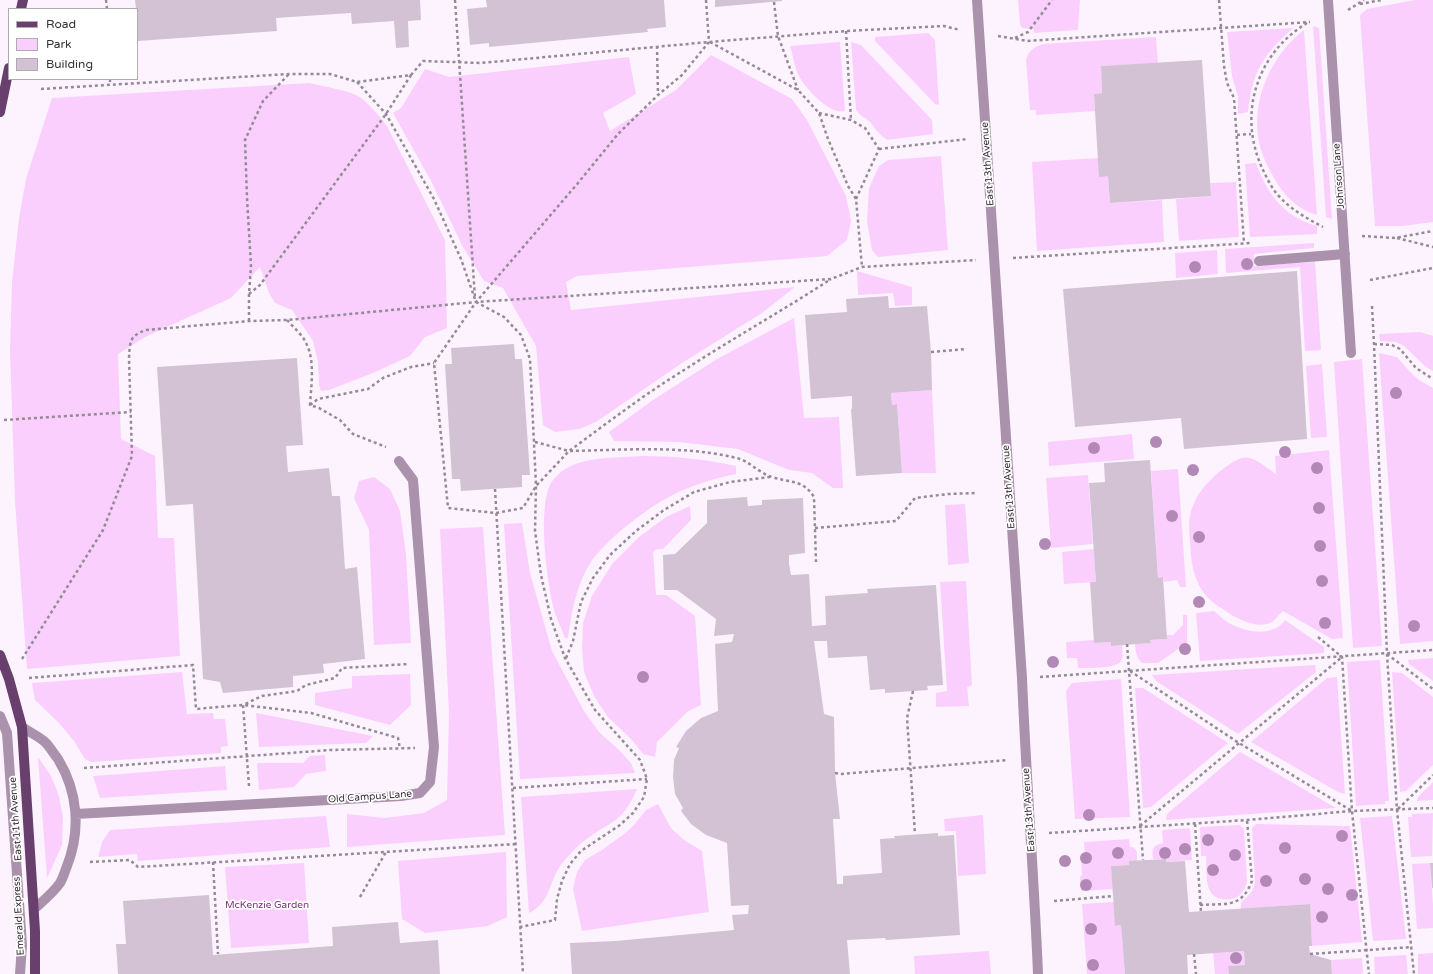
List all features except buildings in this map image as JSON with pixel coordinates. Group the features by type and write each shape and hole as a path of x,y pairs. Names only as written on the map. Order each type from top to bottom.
{"main road":[{"path":"0,112 8,73"},
{"name":"East 11th Avenue","path":"0,655 9,679 22,727 34,909 35,974"}],"street":[{"name":"East 13th Avenue","path":"977,0 1022,678 1025,758 1031,835 1038,974"},
{"name":"Johnson Lane","path":"1328,0 1351,353"},
{"path":"1258,261 1345,254"},
{"name":"Old Campus Lane","path":"76,814 401,796 420,793 430,782 434,748 413,480 399,461"},
{"name":"Emerald Express","path":"0,716 7,733 22,945 20,974"},
{"path":"22,727 45,742 64,769 72,791 76,814 75,837 61,882 34,909"}],"path":[{"path":"456,0 476,302"},
{"path":"706,0 709,42 682,75 658,95 618,134 476,302 434,364 448,508 496,513 523,508 536,486 570,451 641,399 681,372 793,304 831,279 862,267 1251,243"},
{"path":"1014,38 1028,32 1052,0"},
{"path":"1219,0 1227,83 1234,98 1244,243"},
{"path":"1359,4 1382,0"},
{"path":"774,2 778,36 798,90"},
{"path":"249,294 260,285 386,114 411,75 423,61 481,63 778,36 944,26 979,34 1028,41 1329,20"},
{"path":"1309,22 1292,32 1272,55 1261,72 1254,91 1251,134 1255,150 1268,180 1287,204 1301,215 1344,237 1367,236 1395,238 1433,247"},
{"path":"846,31 851,120"},
{"path":"709,42 798,90 819,114 848,186 856,199 862,267"},
{"path":"657,46 658,95"},
{"path":"41,89 289,74 330,74 357,82 411,75"},
{"path":"249,321 251,266 245,140 263,101 289,74"},
{"path":"357,82 386,114 434,199 462,259 476,302 504,317 521,335 530,360 535,442 536,486 534,531 541,575 551,619 565,658 595,710 640,760 647,779 644,797 633,812 620,825 581,851 570,864 562,881 557,899 555,920 520,926"},
{"path":"819,114 851,120 865,128 878,149"},
{"path":"1237,135 1251,134"},
{"path":"878,149 987,137"},
{"path":"856,199 878,149"},
{"path":"1395,238 1433,231"},
{"path":"1370,280 1433,268"},
{"path":"9,679 103,530 132,456 129,358 130,343 136,334 146,330 249,321 287,320 476,302 831,279"},
{"path":"1372,306 1387,654 1397,810 1414,974"},
{"path":"287,320 299,332 307,345 310,356 310,405"},
{"path":"1374,344 1392,345 1400,349 1416,368 1433,379"},
{"path":"931,352 967,349"},
{"path":"310,405 318,399 368,389 383,378 411,367 434,364"},
{"path":"310,405 319,408 340,420 353,434 385,447 399,461"},
{"path":"4,420 131,412"},
{"path":"535,442 570,451 652,449 694,451 739,458 771,477"},
{"path":"565,658 573,641 581,602 593,578 610,555 664,510 694,492 730,482 771,477 794,481 809,489 814,497 816,562"},
{"path":"495,489 523,974"},
{"path":"815,528 896,521 915,498 948,494 977,494"},
{"path":"1318,637 1342,657 1352,811 1368,950 1369,974"},
{"path":"1127,644 1143,860"},
{"path":"1022,678 1433,650"},
{"path":"1387,654 1433,689"},
{"path":"1140,827 1342,657"},
{"path":"243,705 262,696 297,690 306,685 335,678 342,668 427,663"},
{"path":"9,679 193,664 196,709 243,705 311,713 398,738 400,749"},
{"path":"1130,671 1239,743 1352,811"},
{"path":"913,691 907,718 915,834"},
{"path":"243,705 251,805"},
{"path":"64,769 331,750 434,748"},
{"path":"835,773 842,774 911,769 1025,758"},
{"path":"1397,810 1433,775"},
{"path":"513,788 647,779"},
{"path":"1031,835 1195,824 1352,811 1433,808"},
{"path":"1200,905 1235,902 1242,898 1248,890 1252,881 1247,820"},
{"path":"1195,824 1201,912"},
{"path":"70,857 88,862 130,860 138,867 516,844"},
{"path":"360,897 386,852"},
{"path":"213,862 218,954"},
{"path":"1067,899 1113,896"},
{"path":"1310,954 1412,947"},
{"path":"1194,954 1196,974"}],"green space":[{"path":"1018,0 1080,0 1078,30 1034,33 1033,29 1022,28 1020,24"},
{"path":"1415,0 1433,0 1433,222 1403,226 1375,226 1360,15 1367,9"},
{"path":"1313,26 1319,28 1332,219 1326,217"},
{"path":"1293,28 1274,46 1261,64 1253,85 1248,112 1238,114 1238,97 1232,76 1227,32"},
{"path":"1304,30 1317,215 1297,205 1282,191 1268,168 1261,150 1258,133 1257,116 1264,84 1281,54"},
{"path":"928,33 935,40 939,105 935,104 875,41 875,37"},
{"path":"1156,37 1158,63 1101,66 1102,93 1094,94 1095,111 1036,115 1036,110 1030,110 1026,60 1028,54 1034,48 1043,44"},
{"path":"840,42 845,111 832,109 825,105 805,86 797,71 790,46"},
{"path":"851,42 861,45 932,120 933,134 887,140 856,110"},
{"path":"711,55 792,99 807,120 846,196 851,221 847,240 827,256 577,276 566,282 571,310 795,287 762,313 682,363 596,422 579,429 555,432 543,425 536,346 503,288 484,281 463,247 431,181 393,113 401,108 425,69 449,77 629,57 636,94 603,113 610,131 676,90"},
{"path":"309,83 341,90 358,96 369,105 387,126 445,240 447,328 425,337 410,356 373,373 329,390 321,391 319,385 318,362 313,341 292,310 275,303 269,293 260,267 231,298 147,336 118,354 121,439 155,456 158,538 174,538 180,656 27,669 15,501 10,350 12,282 19,218 26,179 52,98"},
{"path":"941,156 948,250 878,257 872,250 867,222 869,188 879,166 888,160"},
{"path":"1098,158 1108,176 1110,203 1162,200 1164,242 1037,251 1032,162"},
{"path":"1256,163 1266,185 1278,203 1295,217 1317,226 1317,234 1250,237 1245,164"},
{"path":"1236,182 1239,237 1179,241 1176,199 1211,196 1210,183"},
{"path":"1314,243 1314,248 1254,254 1254,266 1315,262 1321,350 1305,351 1300,267 1226,273 1225,249"},
{"path":"1217,250 1218,274 1176,278 1175,253"},
{"path":"857,271 912,287 912,305 895,306 893,293 858,295"},
{"path":"794,318 804,418 839,417 843,488 833,488 812,473 789,470 738,449 679,442 614,441 609,432 653,400 717,359"},
{"path":"1420,332 1433,336 1433,371 1425,366 1404,346 1396,342 1380,341 1379,334"},
{"path":"1379,353 1397,357 1419,380 1433,388 1433,641 1400,644"},
{"path":"1362,359 1382,646 1353,648 1334,362"},
{"path":"1322,364 1327,437 1311,438 1306,366"},
{"path":"932,390 936,473 902,473 897,404 892,405 891,393"},
{"path":"1132,434 1134,459 1049,466 1048,442"},
{"path":"1329,450 1343,638 1332,639 1283,611 1272,622 1262,625 1238,619 1208,598 1203,592 1196,578 1191,556 1189,533 1190,516 1194,503 1203,488 1215,476 1236,460 1242,458 1253,459 1276,474 1275,456"},
{"path":"642,456 678,457 736,466 736,474 701,483 671,496 637,518 606,544 587,568 582,579 575,600 568,638 565,638 552,601 545,547 545,510 547,494 551,483 558,474 565,469 585,461 604,458"},
{"path":"1178,469 1186,587 1180,587 1177,580 1164,582 1163,577 1158,578 1151,471"},
{"path":"1088,475 1093,544 1051,548 1046,478"},
{"path":"374,477 390,489 400,511 406,554 411,643 374,645 369,530 354,498 359,481"},
{"path":"965,504 969,563 948,565 945,505"},
{"path":"690,506 691,520 663,549 657,549 653,552 656,595 666,595 695,616 701,705 687,712 657,742 655,757 643,754 632,740 608,717 594,696 584,672 582,648 583,623 592,596 612,564 639,537 666,517"},
{"path":"522,523 530,573 552,651 584,711 599,732 631,763 635,773 520,779 504,524"},
{"path":"483,527 505,835 347,847 347,814 385,818 424,813 447,800 449,713 440,529"},
{"path":"1094,549 1096,582 1064,584 1062,552"},
{"path":"966,581 972,685 967,687 969,706 936,707 936,693 947,691 940,582"},
{"path":"1214,611 1232,625 1248,630 1262,632 1275,629 1285,620 1324,647 1324,653 1200,661 1196,613"},
{"path":"1183,615 1187,615 1187,643 1158,663 1142,663 1137,657 1135,644 1151,643 1150,640 1167,639 1167,635 1173,635 1183,625"},
{"path":"1094,640 1094,643 1111,642 1111,646 1122,645 1123,655 1121,661 1118,664 1108,667 1078,668 1077,658 1067,658 1066,642"},
{"path":"1433,658 1433,681 1409,664 1408,660"},
{"path":"1380,660 1389,801 1385,801 1385,804 1356,806 1347,662"},
{"path":"1315,665 1316,672 1238,734 1156,681 1152,675"},
{"path":"182,672 187,714 213,713 214,719 225,719 228,746 221,747 221,753 91,762 85,759 74,741 59,723 35,700 32,683"},
{"path":"1392,672 1402,673 1433,697 1433,765 1406,791 1400,792"},
{"path":"410,674 411,705 390,725 315,705 315,693 352,688 352,676"},
{"path":"1337,677 1345,794 1338,792 1251,742 1327,678"},
{"path":"1121,679 1130,817 1075,819 1066,691 1072,683"},
{"path":"1135,688 1143,688 1228,743 1151,807 1143,808"},
{"path":"256,713 373,736 366,743 259,747"},
{"path":"1240,752 1336,808 1166,820 1167,814"},
{"path":"325,755 326,771 306,774 294,787 259,790 257,763 303,763 310,756"},
{"path":"38,757 51,776 59,796 63,818 62,845 47,878"},
{"path":"225,766 227,790 100,798 93,776"},
{"path":"1433,782 1433,800 1417,801 1418,797"},
{"path":"637,789 630,804 616,820 583,842 564,861 555,875 542,902 537,908 529,913 521,797"},
{"path":"658,804 671,828 684,840 702,851 709,912 582,931 573,889 577,872 585,860 624,834 633,826 646,810"},
{"path":"1433,813 1432,856 1411,857 1408,817 1412,817 1412,814"},
{"path":"983,815 986,874 958,876 956,831 945,831 944,819"},
{"path":"326,816 330,847 138,861 137,854 98,857 102,842 110,830"},
{"path":"1392,816 1406,939 1373,941 1360,818"},
{"path":"1256,824 1350,826 1362,942 1312,946 1309,904 1241,909 1241,902 1251,893 1254,888 1255,881 1252,828"},
{"path":"1240,825 1244,829 1247,883 1243,892 1237,897 1233,899 1220,899 1212,894 1208,887 1206,856 1201,856 1200,827"},
{"path":"1190,828 1192,860 1166,862 1166,859 1153,859 1154,848 1163,843 1162,830"},
{"path":"1129,839 1130,847 1133,847 1136,850 1137,861 1129,861 1129,865 1111,866 1113,889 1081,891 1081,854 1085,853 1084,842"},
{"path":"506,852 507,917 488,926 425,933 402,919 398,861"},
{"name":"McKenzie Garden","path":"304,863 309,943 231,948 225,867"},
{"path":"1430,863 1433,928 1417,929 1412,864"},
{"path":"1114,902 1116,926 1121,925 1125,974 1087,974 1082,904"},
{"path":"989,951 991,974 915,974 914,956"},
{"path":"1244,951 1245,965 1228,966 1229,974 1215,974 1213,953"},
{"path":"1433,953 1433,974 1418,974 1418,954"},
{"path":"1406,955 1408,974 1375,974 1374,957"},
{"path":"1362,958 1363,974 1332,974 1331,960"}]}
